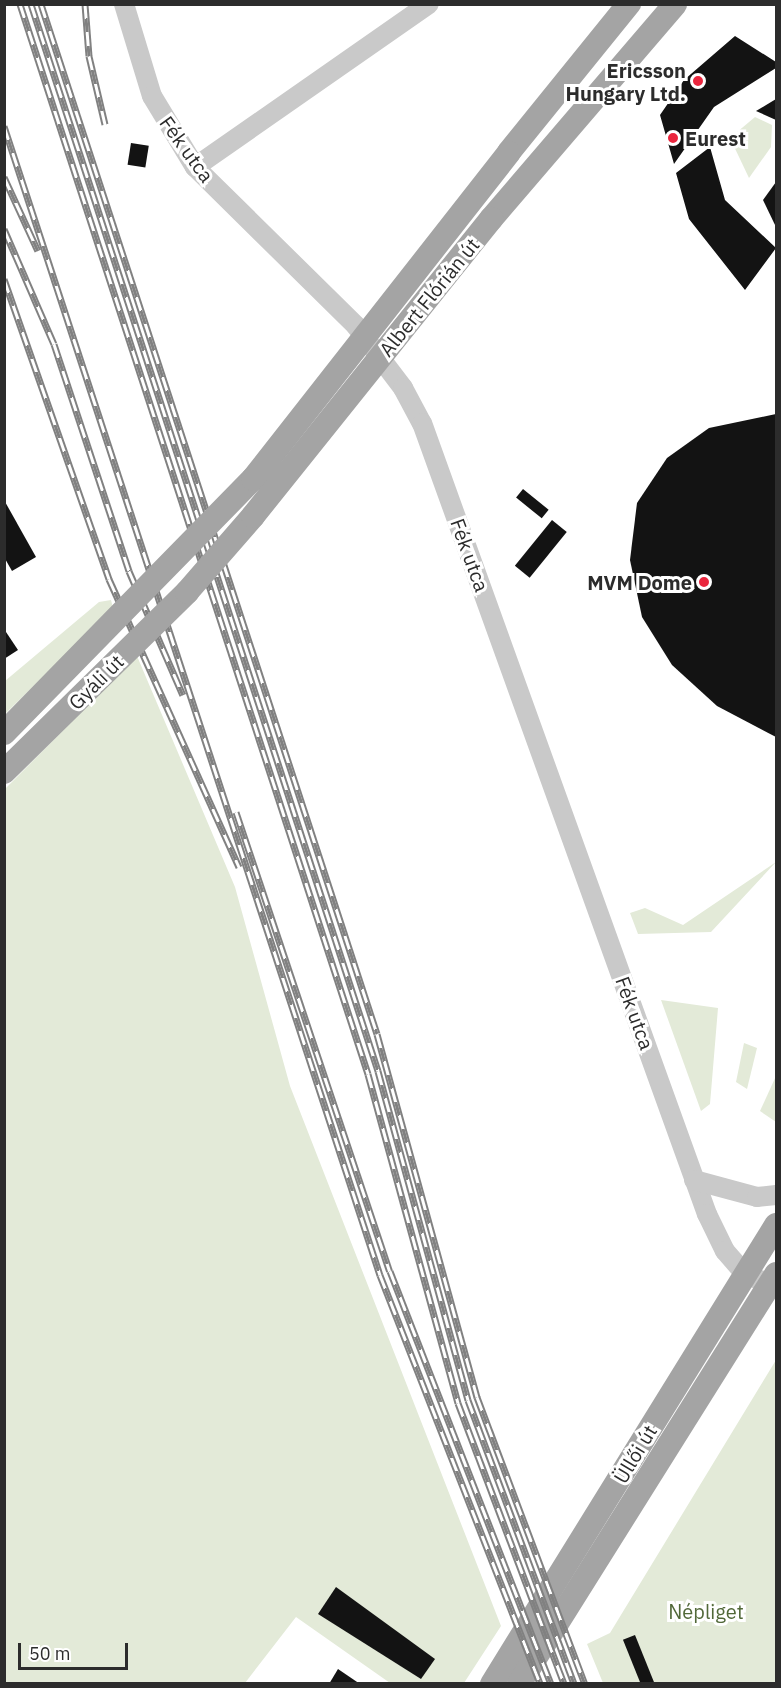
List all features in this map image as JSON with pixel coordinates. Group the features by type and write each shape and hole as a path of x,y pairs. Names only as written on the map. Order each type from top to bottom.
{"main road":[{"name":"Albert Flórián út","path":"173,564 282,445 509,152 629,4"},
{"name":"Albert Flórián út","path":"187,592 533,166 675,7"},
{"name":"Gyáli út","path":"4,733 173,564"},
{"name":"Gyáli út","path":"4,772 187,592"},
{"name":"Üllői út","path":"492,1683 777,1225"},
{"name":"Üllői út","path":"519,1683 773,1279"}],"street":[{"name":"Fék utca","path":"124,4 152,96 195,167 356,326 403,388 422,423 706,1214 749,1267 773,1279"},
{"path":"195,167 429,4"},
{"path":"694,1180 757,1197 777,1195"}],"green space":[{"path":"755,117 772,125 771,147 749,178 730,138"},
{"path":"111,600 113,608 5,714 5,681 99,602"},
{"path":"137,656 235,887 290,1086 501,1626 464,1683 390,1683 296,1617 245,1683 5,1684 5,789"},
{"path":"776,862 711,932 638,934 630,913 645,908 683,925"},
{"path":"661,1000 718,1008 710,1104 701,1111"},
{"path":"744,1043 757,1048 747,1089 736,1082"},
{"path":"776,1076 776,1122 760,1111"},
{"name":"Népliget","path":"776,1360 776,1683 603,1683 587,1644 610,1633"}],"building":[{"path":"735,36 776,62 776,68 714,107 674,164 660,115 684,80"},
{"path":"776,99 776,120 756,111"},
{"path":"131,143 149,146 145,168 128,165"},
{"path":"710,147 725,200 776,248 745,290 689,219 676,173"},
{"path":"776,182 776,227 763,200"},
{"name":"MVM Dome","path":"776,414 776,737 717,706 672,665 642,617 630,560 637,503 667,458 709,428"},
{"path":"523,489 549,510 542,518 516,498"},
{"path":"4,500 36,557 12,571 4,557"},
{"path":"552,520 567,532 530,578 515,566"},
{"path":"4,629 18,650 4,659"},
{"path":"336,1587 435,1659 421,1679 318,1614"},
{"path":"635,1635 655,1684 641,1684 623,1640"},
{"path":"338,1669 360,1684 329,1684"}],"railway":[{"path":"20,4 368,1074 458,1403 564,1684"},
{"path":"31,4 378,1071 468,1400 574,1684"},
{"path":"41,4 377,1034 477,1397 585,1684"},
{"path":"85,4 89,56 105,124"},
{"path":"4,126 380,1275 540,1684"},
{"path":"4,177 38,251"},
{"path":"4,229 54,344 129,571 183,695"},
{"path":"4,279 109,579 239,867"},
{"path":"236,812 390,1271 551,1684"}],"place":[{"name":"Ericsson Hungary Ltd.","path":"698,81"},
{"name":"Eurest","path":"673,138"},
{"name":"MVM Dome","path":"704,582"}]}
